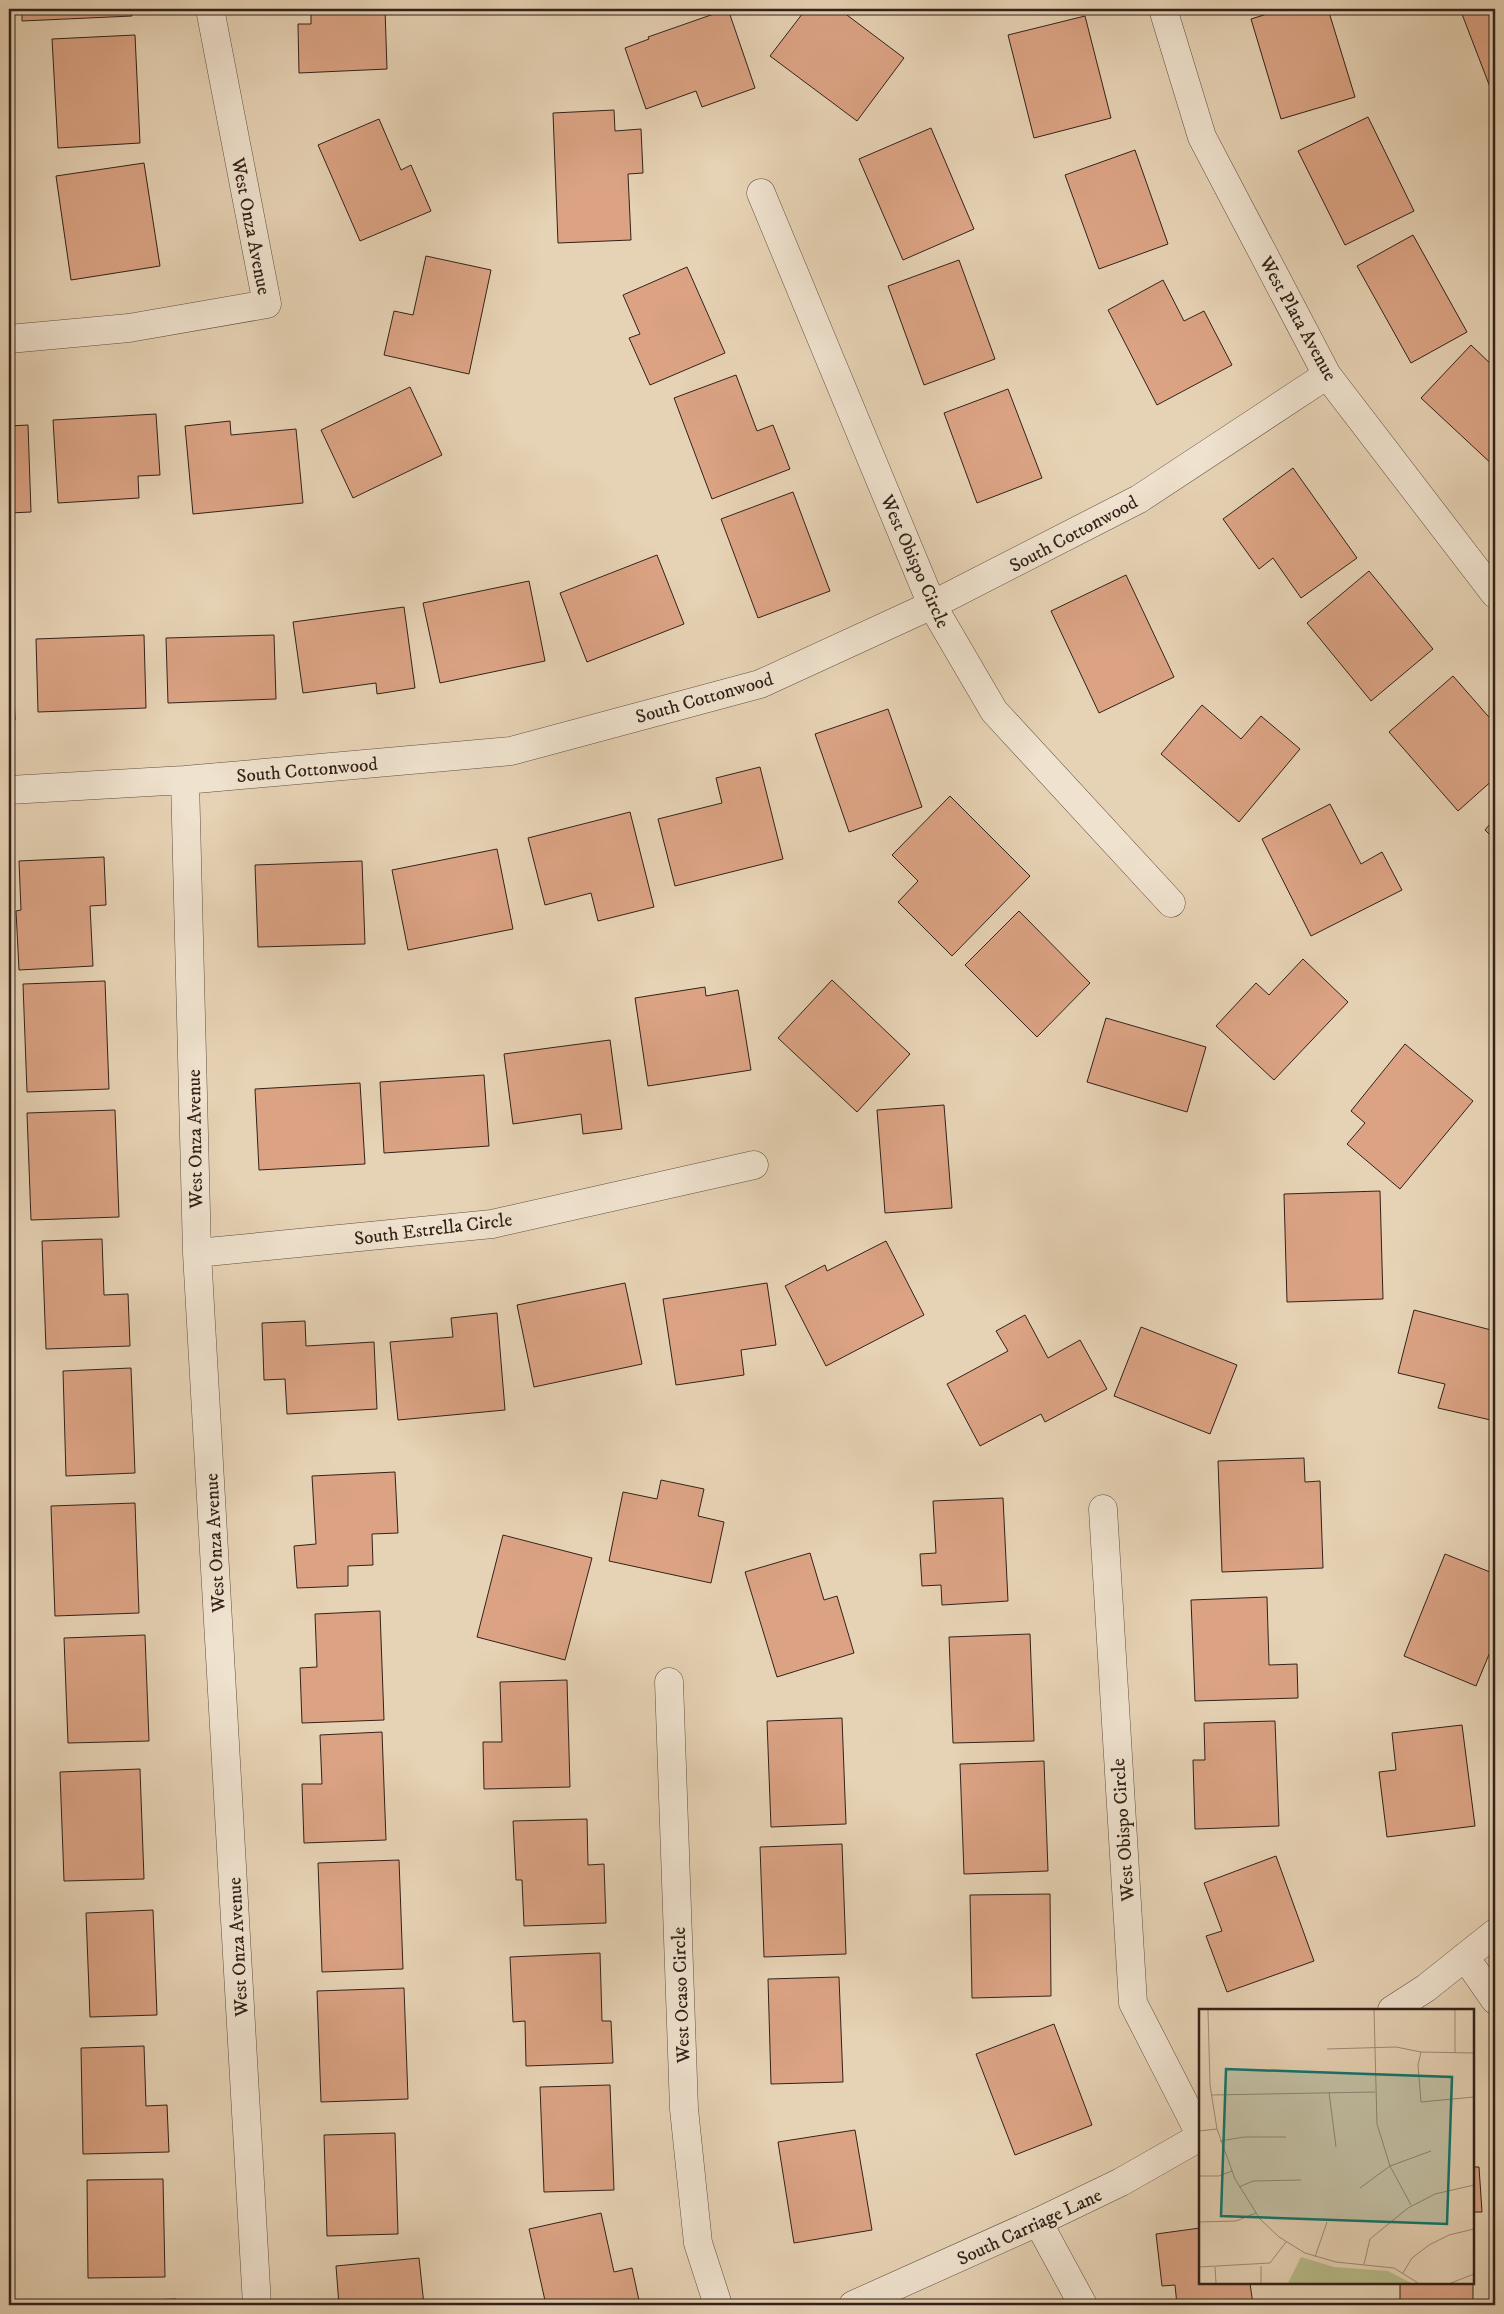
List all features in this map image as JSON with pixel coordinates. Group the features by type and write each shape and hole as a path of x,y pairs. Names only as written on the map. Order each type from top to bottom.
{"street":[{"name":"West Onza Avenue","path":"9,338 129,328 267,304 210,9"},
{"name":"West Plata Avenue","path":"1163,9 1202,137 1327,376 1495,594"},
{"name":"West Obispo Circle","path":"761,193 932,605 994,711 1171,903"},
{"name":"South Cottonwood","path":"9,790 185,780 511,751 760,684 932,605 1139,499 1327,376"},
{"name":"West Onza Avenue","path":"185,780 197,1253 257,2305"},
{"name":"South Estrella Circle","path":"197,1253 492,1224 754,1166"},
{"name":"West Obispo Circle","path":"1103,1509 1133,2003 1199,2134"},
{"name":"West Ocaso Circle","path":"669,1682 684,2109 698,2243 718,2305"},
{"path":"1394,2009 1426,1988 1495,1932"},
{"path":"1464,1957 1495,2000"},
{"name":"South Carriage Lane","path":"853,2305 1038,2222 1121,2182 1199,2137"},
{"path":"1038,2222 1083,2305"}],"building":[{"path":"22,9 131,9 132,16 22,21"},
{"path":"311,9 385,9 387,69 299,73 298,24 311,24"},
{"path":"728,9 755,88 702,107 696,91 646,109 625,48 649,39 648,37"},
{"path":"806,9 839,9 904,58 857,121 770,56"},
{"path":"1283,9 1328,9 1355,97 1281,119 1251,19"},
{"path":"1460,9 1495,9 1495,100"},
{"path":"1085,16 1111,118 1034,138 1008,35"},
{"path":"135,35 140,143 58,148 52,39"},
{"path":"614,110 615,131 641,129 643,173 628,174 631,240 558,243 553,113"},
{"path":"1368,117 1414,211 1345,245 1298,151"},
{"path":"379,119 401,170 411,165 431,211 360,241 318,145"},
{"path":"931,128 974,229 903,260 859,159"},
{"path":"1135,150 1168,244 1099,269 1065,175"},
{"path":"144,163 160,266 71,280 56,176"},
{"path":"1413,235 1467,332 1411,363 1357,266"},
{"path":"426,256 491,270 469,374 384,355 394,311 413,315"},
{"path":"959,260 995,359 924,385 888,286"},
{"path":"687,267 725,353 650,385 629,338 640,334 623,295"},
{"path":"1163,280 1184,321 1204,311 1232,365 1157,405 1108,310"},
{"path":"1471,345 1495,368 1495,467 1421,398"},
{"path":"736,375 757,431 773,425 790,469 712,499 674,398"},
{"path":"410,387 442,455 353,498 321,430"},
{"path":"1008,389 1042,478 977,503 944,413"},
{"path":"156,414 160,475 138,476 139,498 58,503 53,420"},
{"path":"230,421 231,435 296,429 303,503 193,514 185,426"},
{"path":"28,425 31,512 9,513 9,426"},
{"path":"1293,468 1357,558 1301,598 1273,558 1259,569 1223,519"},
{"path":"793,492 830,591 758,618 721,519"},
{"path":"657,555 684,624 587,662 560,593"},
{"path":"1369,571 1433,649 1371,701 1307,623"},
{"path":"1126,575 1174,677 1099,713 1051,611"},
{"path":"529,581 545,661 440,683 423,603"},
{"path":"404,607 415,688 377,694 376,683 303,693 293,622"},
{"path":"144,635 146,708 38,712 36,639"},
{"path":"274,635 276,699 168,703 166,638"},
{"path":"9,644 12,644 15,720 9,720"},
{"path":"1453,676 1495,724 1495,778 1458,811 1389,732"},
{"path":"1202,705 1241,739 1261,716 1300,749 1239,822 1161,754"},
{"path":"888,709 922,807 849,832 815,734"},
{"path":"760,767 783,859 675,886 658,819 722,803 716,778"},
{"path":"950,796 1030,876 952,956 898,902 918,881 892,855"},
{"path":"1330,804 1361,864 1382,852 1402,890 1311,936 1262,839"},
{"path":"630,812 654,907 598,921 591,893 545,905 528,838"},
{"path":"1495,818 1495,840 1485,830"},
{"path":"497,849 513,929 408,950 392,870"},
{"path":"104,857 106,905 90,906 93,966 19,970 16,911 21,910 19,861"},
{"path":"362,861 365,944 258,947 255,865"},
{"path":"1019,911 1090,983 1037,1037 965,965"},
{"path":"1303,959 1348,1002 1274,1080 1216,1026 1256,983 1269,995"},
{"path":"832,980 910,1054 857,1112 778,1038"},
{"path":"105,981 109,1089 27,1092 23,984"},
{"path":"705,987 706,996 738,990 751,1070 648,1086 635,998"},
{"path":"1106,1018 1206,1047 1187,1112 1087,1082"},
{"path":"610,1040 622,1129 583,1134 581,1114 513,1124 504,1054"},
{"path":"1405,1044 1473,1101 1400,1189 1347,1144 1365,1123 1351,1111"},
{"path":"484,1075 489,1146 384,1153 380,1082"},
{"path":"360,1083 365,1164 259,1170 255,1089"},
{"path":"944,1105 952,1208 885,1213 877,1110"},
{"path":"115,1110 119,1217 31,1220 27,1113"},
{"path":"1380,1191 1383,1299 1287,1302 1284,1194"},
{"path":"102,1239 104,1295 128,1294 130,1346 46,1349 42,1241"},
{"path":"886,1241 924,1315 826,1366 785,1286 825,1265 827,1271"},
{"path":"625,1283 642,1364 534,1387 517,1305"},
{"path":"767,1283 776,1345 741,1350 744,1375 676,1385 663,1299"},
{"path":"1414,1310 1495,1331 1495,1421 1438,1408 1445,1384 1398,1373"},
{"path":"497,1313 505,1410 398,1420 390,1342 453,1337 451,1318"},
{"path":"1025,1315 1048,1358 1080,1340 1107,1389 1045,1422 1041,1414 980,1446 947,1384 1008,1351 996,1331"},
{"path":"305,1321 306,1346 374,1342 377,1409 287,1414 285,1379 264,1380 262,1323"},
{"path":"1141,1327 1237,1365 1210,1434 1114,1396"},
{"path":"131,1368 135,1473 66,1476 63,1371"},
{"path":"1304,1458 1305,1482 1320,1481 1323,1568 1222,1572 1218,1461"},
{"path":"395,1472 398,1533 372,1534 373,1565 348,1566 348,1586 297,1588 294,1546 316,1544 312,1476"},
{"path":"661,1480 704,1489 698,1516 724,1522 711,1583 609,1561 623,1492 657,1499"},
{"path":"1003,1498 1008,1601 942,1605 941,1585 922,1586 920,1554 936,1553 933,1501"},
{"path":"135,1503 139,1613 55,1616 51,1506"},
{"path":"503,1535 592,1558 565,1660 477,1637"},
{"path":"810,1553 824,1600 837,1596 854,1653 777,1677 745,1572"},
{"path":"1445,1554 1495,1574 1495,1640 1476,1686 1404,1656"},
{"path":"1267,1597 1269,1665 1297,1664 1298,1698 1195,1701 1191,1600"},
{"path":"380,1611 384,1720 302,1723 300,1668 317,1667 315,1614"},
{"path":"1030,1634 1034,1741 953,1743 949,1637"},
{"path":"145,1635 149,1741 68,1743 64,1638"},
{"path":"567,1680 570,1787 484,1789 483,1742 502,1742 500,1682"},
{"path":"842,1718 846,1824 771,1827 767,1721"},
{"path":"1275,1721 1279,1826 1195,1829 1193,1760 1205,1760 1204,1723"},
{"path":"1462,1725 1475,1826 1387,1837 1379,1772 1396,1770 1392,1733"},
{"path":"382,1732 386,1840 304,1843 302,1784 322,1784 320,1735"},
{"path":"1044,1761 1048,1871 964,1874 960,1764"},
{"path":"140,1769 144,1879 64,1881 60,1772"},
{"path":"587,1819 588,1865 604,1864 606,1923 524,1926 522,1880 516,1880 513,1821"},
{"path":"842,1844 846,1954 764,1957 760,1847"},
{"path":"1276,1856 1314,1961 1227,1992 1206,1936 1222,1931 1204,1883"},
{"path":"399,1860 403,1969 322,1972 318,1863"},
{"path":"1050,1894 1051,1996 972,1998 970,1895"},
{"path":"153,1910 157,2015 90,2017 86,1913"},
{"path":"600,1953 602,2021 611,2021 613,2063 526,2066 525,2021 513,2022 510,1957"},
{"path":"839,1977 843,2082 771,2084 768,1979"},
{"path":"404,1988 408,2099 321,2102 317,1991"},
{"path":"1054,2024 1092,2125 1015,2155 976,2054"},
{"path":"144,2046 146,2106 167,2105 169,2152 83,2154 81,2048"},
{"path":"610,2085 614,2190 544,2192 540,2087"},
{"path":"855,2130 872,2230 794,2243 778,2142"},
{"path":"395,2133 398,2234 327,2236 324,2135"},
{"path":"1474,2167 1479,2167 1482,2212 1474,2212"},
{"path":"163,2179 165,2277 88,2278 87,2180"},
{"path":"601,2213 614,2272 632,2268 640,2305 546,2305 529,2229"},
{"path":"1199,2228 1199,2284 1250,2284 1253,2305 1177,2305 1175,2285 1162,2286 1156,2234"},
{"path":"419,2258 424,2305 339,2305 336,2266"},
{"path":"1400,2284 1473,2284 1473,2301 1488,2301 1488,2305 1400,2305"},
{"path":"176,2299 177,2305 94,2305 94,2302"}]}
